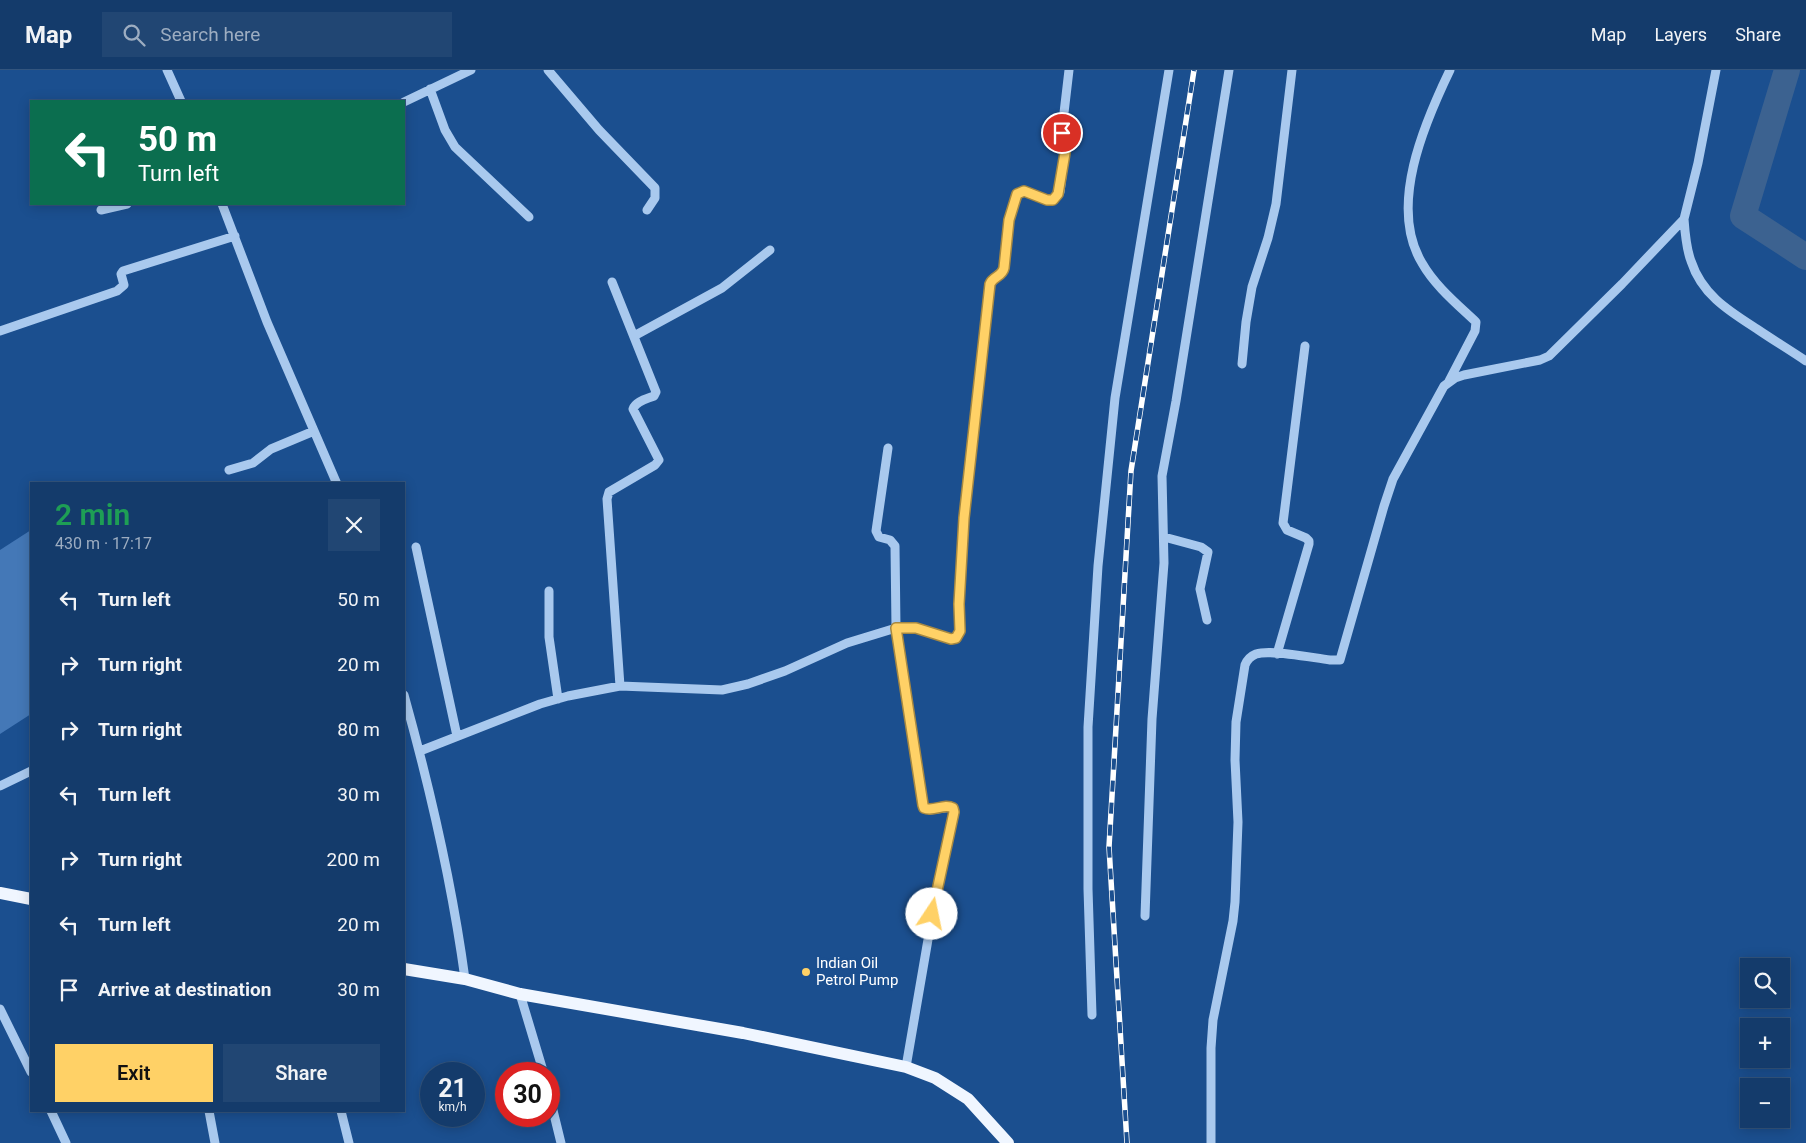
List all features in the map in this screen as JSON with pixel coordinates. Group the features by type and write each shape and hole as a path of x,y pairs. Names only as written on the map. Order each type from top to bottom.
{"main road":[{"path":"0,893 30,899"},
{"path":"405,969 465,979 520,994 743,1033 906,1067 935,1078 968,1099 1008,1143"}],"street":[{"path":"167,70 181,100"},
{"path":"405,102 471,70"},
{"path":"548,70 622,156 651,182 656,198 647,210"},
{"path":"420,751 540,704 558,699 620,686 722,690 779,674 847,643 896,628 916,628 951,639 956,638 960,631 959,604 964,518 990,284 993,279 1001,275 1004,268 1009,220 1017,194 1024,191 1047,200 1053,200 1060,192 1065,153 1062,130 1069,70"},
{"path":"1092,1015 1088,889 1088,727 1098,566 1115,398 1169,70"},
{"path":"1144,916 1152,719 1164,537 1162,476 1176,401 1229,70"},
{"path":"1242,364 1252,287 1266,246 1276,204 1292,70"},
{"path":"1211,1143 1211,1048 1213,1020 1233,921 1235,902 1238,822 1235,760 1237,713 1247,661 1256,654 1340,660 1393,479 1475,331 1476,322 1442,290 1426,270 1412,242 1408,221 1409,198 1415,161 1432,107 1450,70"},
{"path":"1716,70 1698,163 1684,219 1690,261 1710,295 1723,307 1806,361"},
{"path":"430,89 445,130 455,147 529,217"},
{"path":"101,210 123,205"},
{"path":"222,205 267,322 336,482"},
{"path":"1449,381 1464,375 1540,360 1549,356 1684,219"},
{"path":"0,332 117,291 124,285 121,274 126,269 235,236"},
{"path":"634,336 722,288 770,250"},
{"path":"612,282 656,394 634,405 633,412 659,460 655,465 609,492 607,499 620,686"},
{"path":"1277,654 1309,544 1306,538 1287,530 1283,523 1305,346"},
{"path":"230,470 253,463 271,449 314,431"},
{"path":"888,448 876,531 879,537 890,540 894,546 896,628 923,805 924,808 930,810 951,807 953,808 954,816 935,899 906,1067"},
{"path":"1164,537 1201,547 1208,552 1200,589 1207,620"},
{"path":"416,547 457,736"},
{"path":"549,591 549,637 558,699"},
{"path":"405,698 420,751 454,903 465,979"},
{"path":"0,786 30,771"},
{"path":"520,994 540,1062"},
{"path":"0,1009 30,1070"},
{"path":"51,1112 66,1143"},
{"path":"209,1112 215,1143"},
{"path":"341,1112 349,1143"},
{"path":"557,1127 561,1143"}],"building":[{"path":"30,531 30,715 0,734 0,550"}],"waterway":[{"path":"1787,70 1743,216 1806,257"}],"railway":[{"path":"1127,1143 1109,847 1131,471 1194,70"}],"place":[{"name":"Indian Oil Petrol Pump","path":"806,972"}],"route":[{"path":"932,914 954,812 953,808 948,806 930,810 924,808 923,805 896,628 906,627 927,630 951,639 956,638 960,631 959,604 964,518 990,284 993,279 1003,272 1009,220 1017,194 1024,191 1047,200 1053,200 1060,192 1065,153 1062,133"}]}
